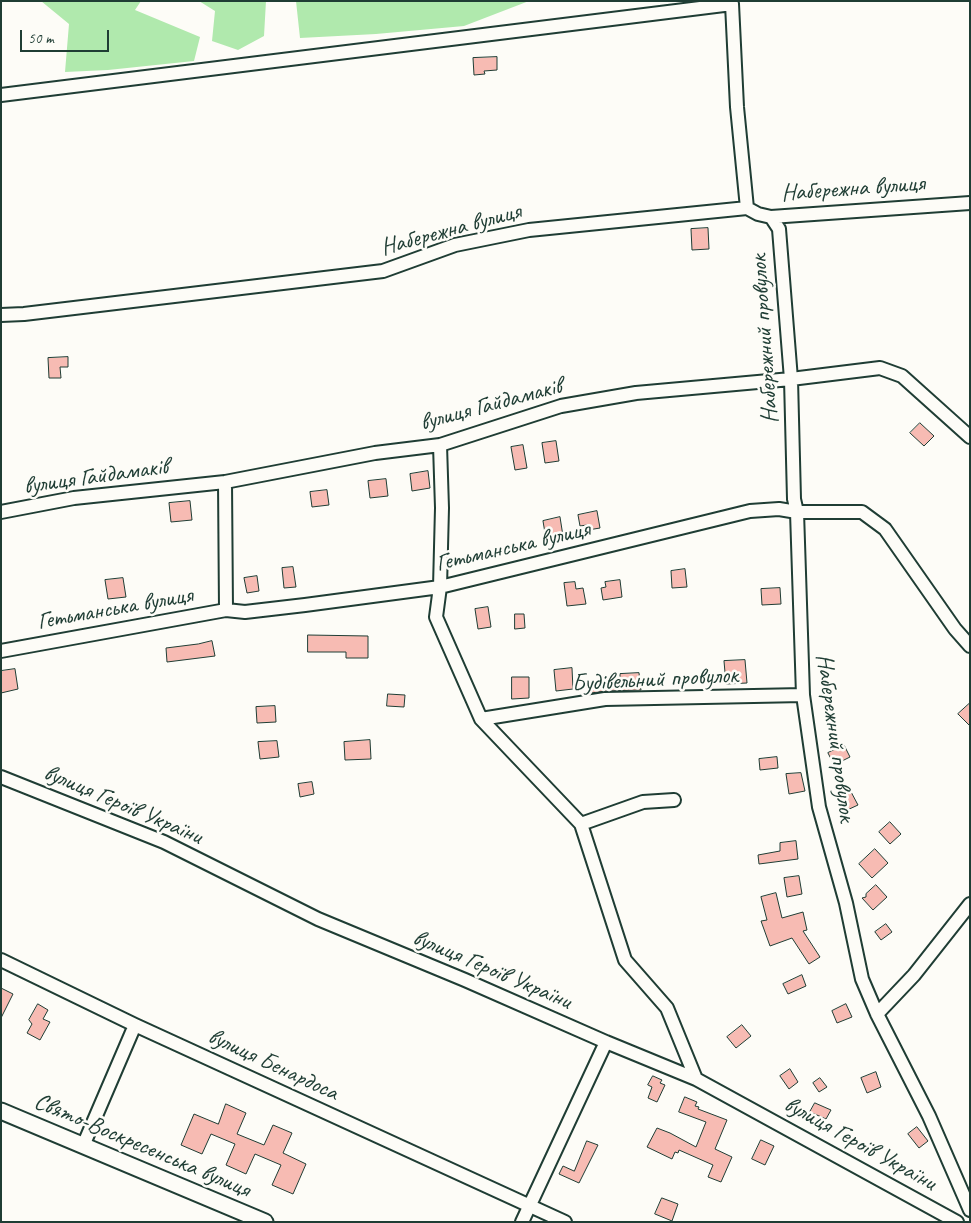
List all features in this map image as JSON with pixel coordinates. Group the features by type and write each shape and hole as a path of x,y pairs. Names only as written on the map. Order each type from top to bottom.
{"street":[{"path":"1,94 732,4 737,107 747,208"},
{"name":"Набережна вулиця","path":"1,315 24,314 384,271 455,246 529,230 747,208 758,214 771,217 970,203"},
{"name":"Набережний провулок","path":"771,217 779,229 791,379 794,500 797,512 803,694 819,807 846,903 862,979 876,1014 929,1116 970,1210"},
{"name":"вулиця Гайдамаків","path":"1,512 74,498 225,482 375,453 440,444 570,404 636,393 791,379 880,368 902,376 970,437"},
{"path":"440,444 442,508 440,587 436,617 481,719 581,824 625,960 667,1008 696,1079"},
{"path":"225,482 226,610"},
{"name":"Гетьманська вулиця","path":"1,650 226,610 244,612 305,606 440,587 750,512 779,509 797,512 862,512 885,529 954,628 970,646"},
{"name":"Будівельний провулок","path":"481,719 605,699 803,694"},
{"name":"вулиця Героїв України","path":"1,777 164,842 318,919 696,1079 957,1222"},
{"path":"581,824 643,802 674,800"},
{"path":"876,1014 914,975 970,904"},
{"name":"вулиця Бенардоса","path":"1,960 135,1026 565,1222"},
{"path":"83,1146 135,1026"},
{"path":"522,1222 606,1042"},
{"name":"Свято-Воскресенська вулиця","path":"1,1111 265,1222"}],"green space":[{"path":"41,1 141,1 135,10 200,37 194,61 108,70 65,72 69,24"},
{"path":"199,1 266,1 264,36 238,50 212,41 215,11"},
{"path":"296,1 529,1 464,26 376,34 300,38"}],"building":[{"path":"497,57 497,70 484,71 485,74 474,75 473,58"},
{"path":"708,228 709,249 692,250 691,229"},
{"path":"68,357 68,367 60,367 61,378 49,378 48,358"},
{"path":"920,423 934,436 924,446 910,433"},
{"path":"556,441 559,461 545,463 542,443"},
{"path":"523,445 527,468 515,470 511,447"},
{"path":"428,471 430,488 412,491 410,474"},
{"path":"386,479 388,496 370,498 368,481"},
{"path":"327,490 329,505 312,507 310,492"},
{"path":"190,501 192,520 171,522 169,503"},
{"path":"597,511 600,528 588,530 587,525 580,526 578,515"},
{"path":"560,517 563,536 546,539 543,521"},
{"path":"293,567 296,587 284,588 282,568"},
{"path":"685,569 687,587 672,588 671,571"},
{"path":"257,576 259,591 247,593 244,578"},
{"path":"123,578 126,597 108,599 105,580"},
{"path":"620,580 622,597 603,600 601,588 606,587 605,582"},
{"path":"575,582 576,589 583,588 586,604 567,606 564,583"},
{"path":"780,588 781,604 762,605 761,589"},
{"path":"488,607 491,627 478,629 475,609"},
{"path":"515,614 524,614 525,628 515,629"},
{"path":"308,635 368,636 368,658 346,658 346,652 308,652"},
{"path":"212,641 215,656 167,662 166,648"},
{"path":"745,660 747,683 726,684 724,661"},
{"path":"572,668 573,689 556,691 554,670"},
{"path":"15,669 18,689 1,693 1,671"},
{"path":"639,673 641,690 591,693 590,683 620,681 620,674"},
{"path":"512,677 529,677 529,698 512,699"},
{"path":"388,694 405,695 404,707 387,706"},
{"path":"970,703 970,726 958,714"},
{"path":"275,706 276,722 257,723 256,707"},
{"path":"370,740 371,759 345,760 344,742"},
{"path":"277,741 279,757 260,759 258,742"},
{"path":"844,745 850,757 834,765 828,753"},
{"path":"777,757 778,768 760,770 759,759"},
{"path":"801,773 805,791 789,794 786,774"},
{"path":"312,782 314,794 300,797 298,784"},
{"path":"850,790 858,805 845,811 837,797"},
{"path":"890,822 901,834 890,844 879,832"},
{"path":"796,841 798,859 759,864 758,855 780,851 780,843"},
{"path":"875,849 888,863 872,878 859,864"},
{"path":"799,876 802,894 787,897 784,878"},
{"path":"876,885 887,897 873,910 862,898 866,897 866,894"},
{"path":"776,893 782,918 803,912 807,930 803,931 820,957 809,964 792,938 770,946 761,921 767,920 761,897"},
{"path":"886,924 892,932 881,940 875,932"},
{"path":"802,975 806,986 788,994 783,984"},
{"path":"1,988 13,994 1,1018"},
{"path":"38,1004 48,1010 43,1019 50,1022 40,1040 27,1033 32,1024 29,1020"},
{"path":"846,1004 852,1017 837,1023 832,1011"},
{"path":"742,1025 751,1036 736,1048 727,1037"},
{"path":"790,1069 798,1082 789,1089 780,1076"},
{"path":"876,1072 881,1087 867,1093 861,1078"},
{"path":"653,1076 662,1080 660,1083 665,1085 657,1102 648,1098 652,1087 648,1085"},
{"path":"820,1078 827,1087 819,1092 813,1083"},
{"path":"685,1097 697,1102 695,1106 699,1107 698,1109 727,1120 715,1149 732,1157 721,1182 708,1177 713,1165 679,1150 678,1153 675,1152 672,1159 647,1147 657,1128 696,1147 706,1122 679,1112"},
{"path":"815,1103 831,1110 826,1119 810,1112"},
{"path":"226,1104 246,1113 237,1134 264,1145 273,1125 292,1133 283,1153 306,1164 293,1194 272,1185 281,1165 255,1154 246,1174 226,1165 235,1144 211,1134 202,1154 181,1145 194,1114 218,1124"},
{"path":"917,1127 928,1141 919,1148 908,1134"},
{"path":"761,1140 774,1146 765,1165 752,1159"},
{"path":"587,1141 598,1145 579,1183 559,1174 563,1166 574,1171"},
{"path":"662,1198 678,1204 672,1221 655,1214"}]}
